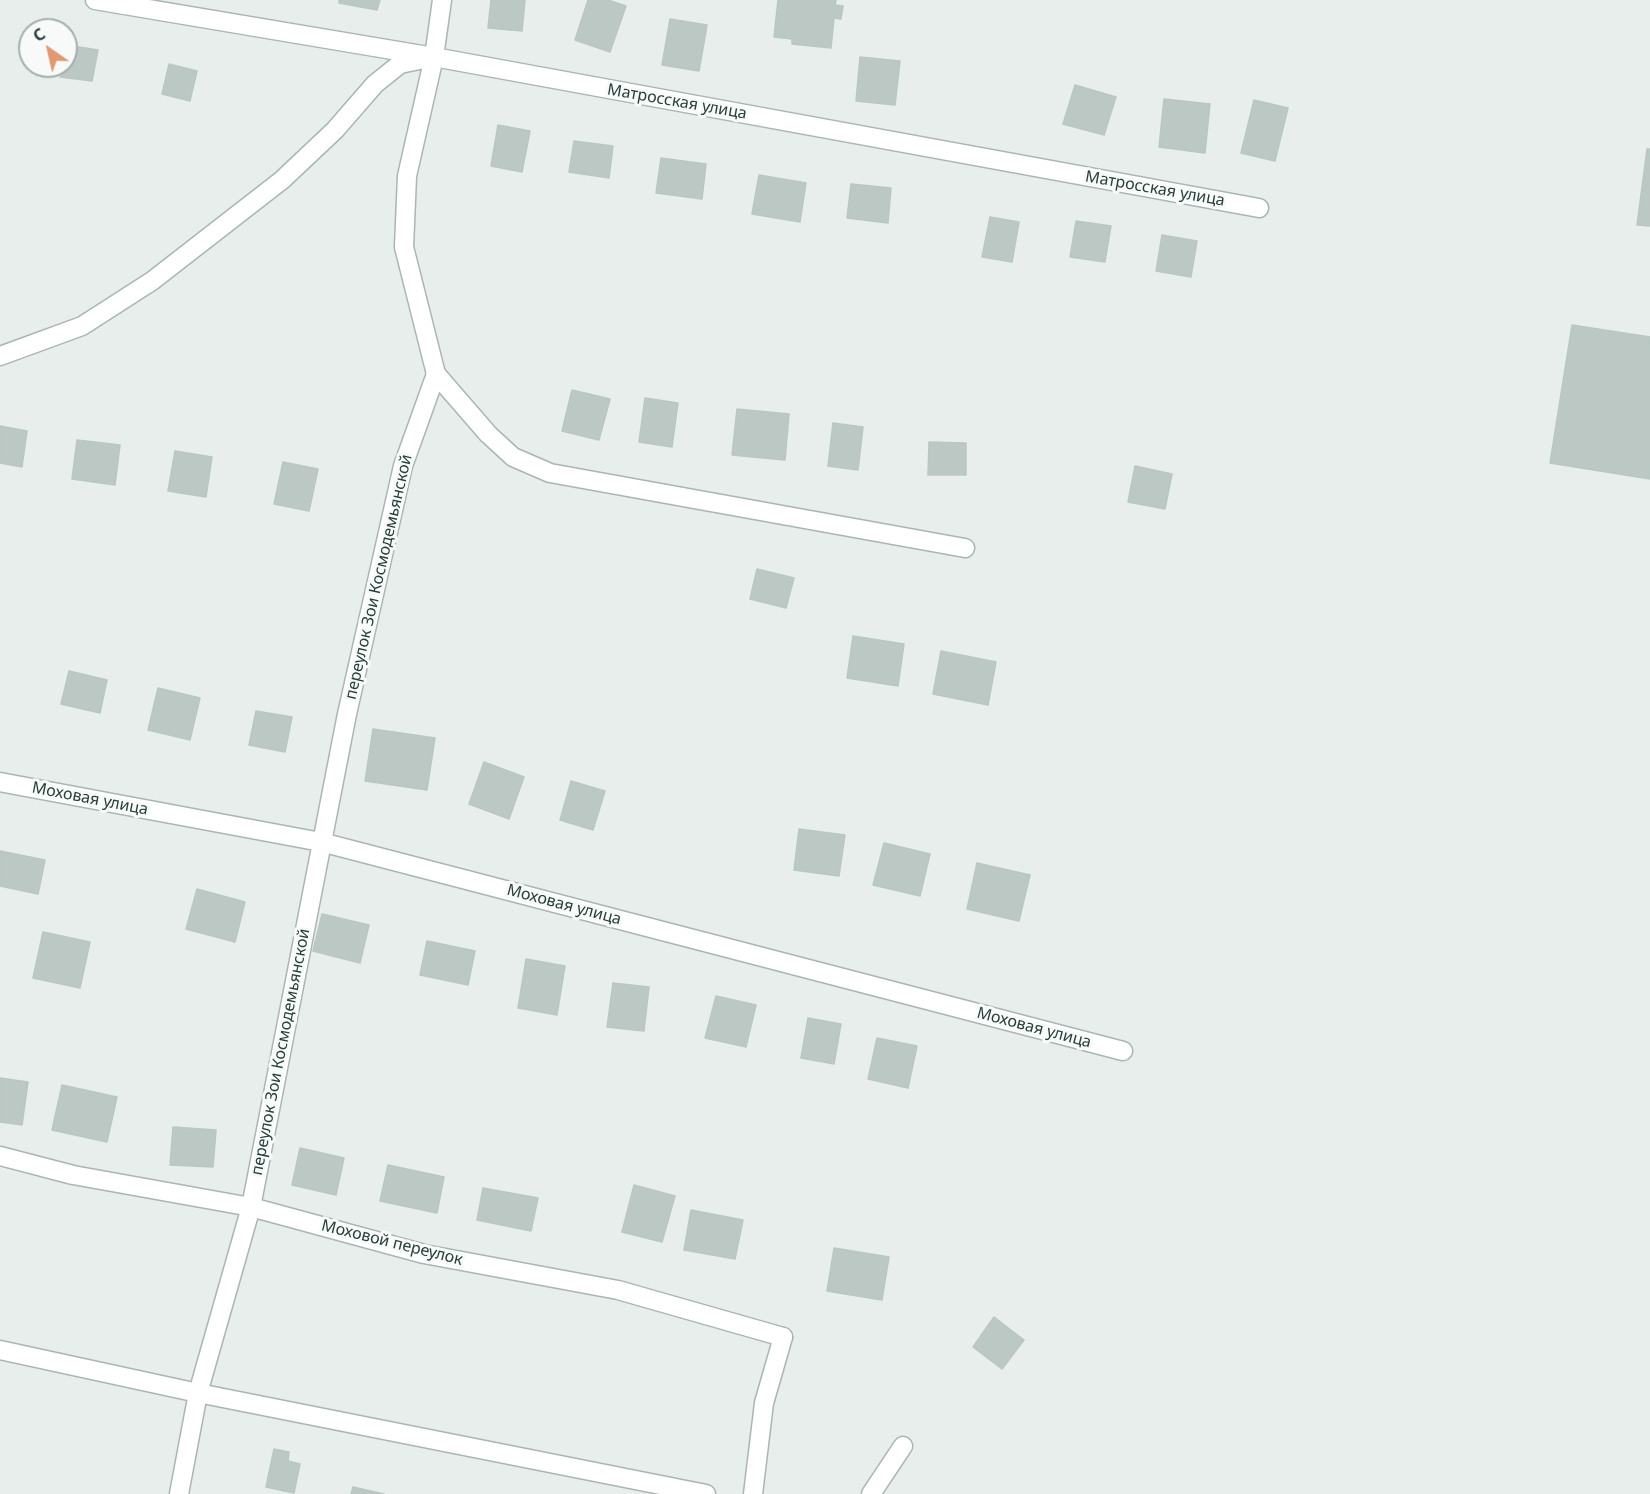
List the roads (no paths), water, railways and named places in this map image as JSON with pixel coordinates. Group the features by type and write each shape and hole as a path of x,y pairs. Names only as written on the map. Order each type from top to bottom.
{"street":[{"name":"Матросская улица","path":"95,0 434,57 1259,208"},
{"path":"442,0 434,57 407,176 404,247 436,374 488,434 513,457 550,473 965,548"},
{"path":"0,356 82,326 152,281 282,180 335,130 383,77 400,64 434,57"},
{"name":"переулок Зои Космодемьянской","path":"179,1494 198,1393 251,1206 321,842 403,466 436,374"},
{"name":"Моховая улица","path":"0,782 321,842 1123,1051"},
{"name":"Моховой переулок","path":"0,1156 73,1175 251,1206 424,1254 618,1290 783,1337 764,1403 753,1494"},
{"path":"0,1350 198,1393 706,1494"},
{"path":"871,1494 903,1446"}]}
